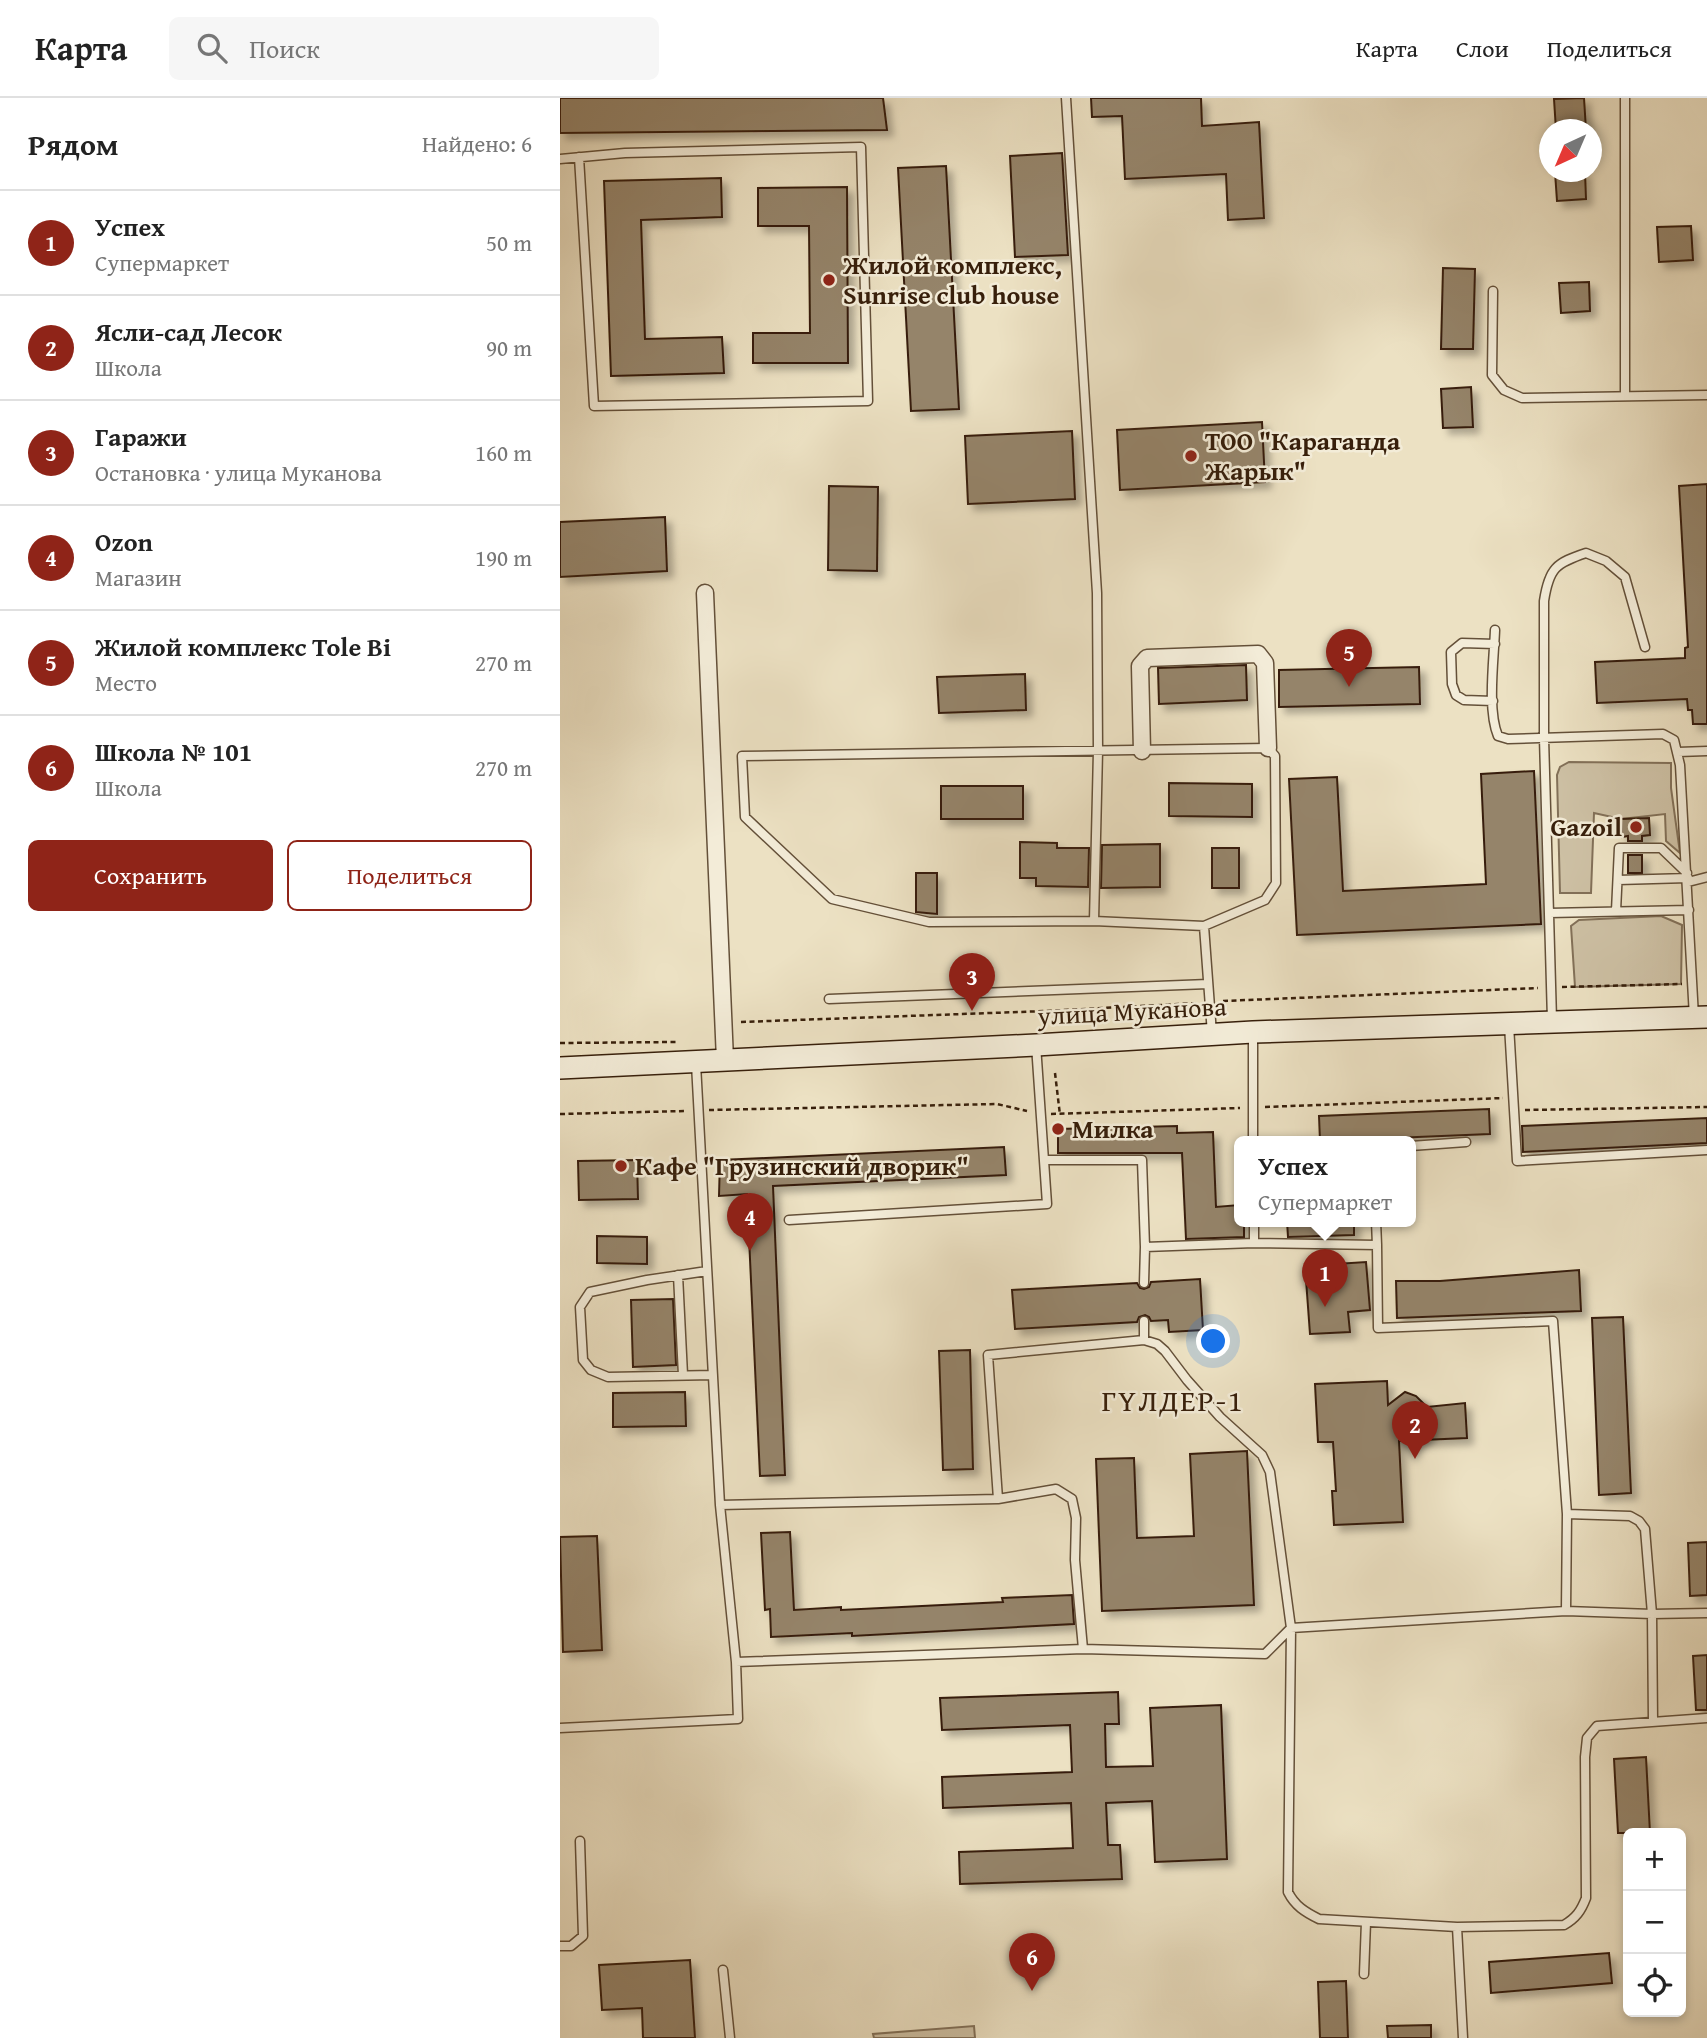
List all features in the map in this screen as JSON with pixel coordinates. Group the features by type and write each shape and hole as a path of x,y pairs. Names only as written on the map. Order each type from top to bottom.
{"main road":[{"name":"улица Муканова","path":"560,1068 1253,1032 1700,1017"}],"street":[{"path":"705,593 725,1059"},
{"path":"1142,751 1140,666 1147,659 1258,654 1265,663 1268,748"}],"lane":[{"path":"1066,98 1097,593 1098,751 1094,921"},
{"path":"1625,98 1625,396"},
{"path":"560,159 625,153 861,148 868,401 594,405 579,158"},
{"path":"1493,291 1492,375 1504,390 1521,398 1707,395"},
{"path":"1552,1023 1544,738 1544,601 1547,582 1560,562 1586,553 1606,561 1625,577 1645,647"},
{"path":"1495,630 1493,701 1494,725 1498,736 1508,739 1662,734 1674,740 1678,752 1688,878 1692,984 1700,1017"},
{"path":"1493,701 1464,700 1456,695 1452,684 1451,652 1462,643 1495,644"},
{"path":"1268,748 1275,756 1276,883 1265,900 1204,926 1094,921 929,922 832,898 745,817 743,756 1098,751 1268,748"},
{"path":"1678,752 1707,751"},
{"path":"1616,911 1619,848 1661,848 1688,878"},
{"path":"1618,880 1707,877"},
{"path":"1549,913 1689,910"},
{"path":"1204,926 1212,1034"},
{"path":"829,999 1208,984"},
{"path":"1508,1023 1517,1161 1707,1150"},
{"path":"1253,1032 1253,1136"},
{"path":"789,1220 1047,1204 1036,1045"},
{"path":"560,1728 738,1719 736,1662 720,1505 695,1061"},
{"path":"1416,1146 1466,1142"},
{"path":"1045,1160 1142,1160 1144,1283"},
{"path":"1254,1227 1254,1243"},
{"path":"1376,1227 1378,1328 1553,1321 1567,1514 1566,1611"},
{"path":"1145,1247 1254,1243 1377,1245"},
{"path":"707,1271 590,1292 580,1307 583,1360 591,1370 608,1377 713,1375"},
{"path":"678,1275 683,1375"},
{"path":"1144,1321 1144,1340"},
{"path":"999,1499 988,1355 1144,1340 1157,1344 1220,1417 1262,1455 1270,1472 1291,1628 1288,1892 1303,1911 1319,1919 1457,1927 1564,1925 1581,1911 1586,1898 1587,1738 1597,1726 1707,1718"},
{"path":"720,1505 999,1499 1056,1489 1072,1499 1076,1518 1075,1560 1083,1649"},
{"path":"1567,1514 1630,1516 1639,1521 1645,1529 1651,1614 1653,1721"},
{"path":"736,1662 1083,1649 1265,1654 1291,1628 1566,1611 1707,1614"},
{"path":"560,1946 571,1946 583,1936 580,1841"},
{"path":"1364,1974 1366,1922"},
{"path":"1457,1927 1463,2038"},
{"path":"723,1970 730,2038"}],"path":[{"path":"723,1023 1046,1012 1551,987 1692,984"},
{"path":"560,1043 683,1042"},
{"path":"1055,1073 1060,1115"},
{"path":"1514,1111 1707,1107"}],"shaded area":[{"path":"1569,762 1671,763 1671,788 1680,853 1666,841 1665,814 1621,819 1594,813 1591,893 1560,893 1557,775 1560,767"},
{"path":"1661,916 1682,925 1681,984 1575,987 1571,926 1579,920"},
{"path":"974,2026 975,2038 874,2038 873,2034"}],"building":[{"path":"560,98 883,98 887,130 560,133"},
{"path":"1091,98 1201,98 1202,126 1259,122 1264,218 1228,220 1226,174 1125,179 1122,116 1092,117"},
{"path":"1584,98 1585,119 1555,119 1554,99"},
{"path":"1062,153 1068,255 1015,257 1010,156"},
{"path":"946,166 959,409 911,411 898,168"},
{"path":"721,178 722,217 641,220 645,339 722,337 724,373 611,376 604,181"},
{"path":"1556,182 1585,182 1586,199 1557,201"},
{"name":"Жилой комплекс, Sunrise club house","path":"847,187 848,363 753,363 753,333 810,333 809,226 758,226 758,188"},
{"path":"1691,226 1693,260 1659,262 1657,227"},
{"path":"1443,268 1475,269 1473,349 1441,349"},
{"path":"1589,282 1590,311 1561,313 1559,283"},
{"path":"1471,387 1473,427 1443,428 1441,389"},
{"name":"ТОО \"Караганда Жарык\"","path":"1262,422 1265,482 1120,490 1117,430"},
{"path":"1072,431 1075,499 968,504 965,436"},
{"path":"1707,484 1707,724 1693,724 1692,710 1688,710 1687,699 1597,703 1595,662 1685,658 1685,648 1688,647 1679,486"},
{"path":"829,486 878,487 877,571 828,570"},
{"path":"665,517 667,571 560,577 560,522"},
{"path":"1246,665 1247,700 1159,704 1158,668"},
{"path":"1419,667 1420,704 1279,707 1279,670"},
{"path":"1025,674 1026,710 939,713 937,677"},
{"path":"1534,771 1541,924 1297,935 1289,779 1337,777 1343,891 1486,884 1481,774"},
{"path":"1169,783 1252,784 1252,817 1169,816"},
{"path":"941,786 1023,786 1023,819 941,819"},
{"name":"Gazoil","path":"1649,818 1650,835 1642,836 1642,841 1628,841 1628,836 1622,837 1621,819"},
{"path":"1020,842 1057,843 1057,848 1089,848 1088,887 1036,886 1036,878 1020,878"},
{"path":"1160,844 1160,887 1101,888 1102,845"},
{"path":"1212,848 1239,848 1239,888 1212,888"},
{"path":"1628,855 1642,855 1642,873 1628,873"},
{"path":"916,873 937,873 937,914 916,912"},
{"path":"1489,1109 1490,1134 1416,1137 1320,1136 1319,1116"},
{"path":"1707,1118 1707,1143 1523,1152 1522,1126"},
{"path":"1177,1126 1177,1133 1213,1132 1216,1207 1234,1205 1234,1227 1244,1227 1244,1237 1186,1239 1182,1153 1058,1153 1058,1129"},
{"path":"1004,1147 1006,1175 773,1186 785,1475 760,1476 747,1194 719,1196 720,1160"},
{"path":"637,1160 638,1199 579,1200 578,1161"},
{"path":"1287,1227 1354,1227 1354,1235 1288,1237"},
{"path":"597,1236 647,1237 647,1264 597,1263"},
{"path":"1366,1262 1370,1310 1348,1312 1350,1332 1310,1334 1305,1266"},
{"path":"1579,1270 1581,1311 1397,1318 1396,1281 1440,1281"},
{"path":"1200,1279 1203,1330 1169,1332 1168,1320 1151,1321 1145,1315 1139,1317 1137,1322 1015,1329 1012,1290 1137,1283 1144,1289 1149,1287 1151,1282"},
{"path":"673,1299 676,1365 633,1367 631,1300"},
{"path":"1623,1317 1631,1493 1599,1495 1592,1318"},
{"path":"970,1350 973,1469 943,1470 939,1351"},
{"path":"1387,1381 1388,1405 1405,1392 1416,1396 1427,1407 1465,1403 1467,1438 1399,1441 1403,1522 1334,1525 1332,1491 1336,1491 1333,1442 1318,1442 1315,1384"},
{"path":"685,1392 686,1426 613,1427 613,1393"},
{"path":"1247,1451 1254,1605 1102,1611 1096,1459 1134,1458 1137,1538 1194,1536 1190,1454"},
{"path":"790,1532 794,1610 1003,1602 1002,1598 1072,1595 1074,1624 852,1636 852,1633 771,1637 770,1609 765,1610 761,1533"},
{"path":"597,1536 602,1650 563,1652 560,1537"},
{"path":"1707,1542 1707,1595 1690,1596 1688,1543"},
{"path":"1707,1655 1707,1710 1696,1710 1693,1656"},
{"path":"1118,1692 1119,1724 1105,1724 1106,1767 1153,1766 1150,1708 1221,1705 1227,1859 1155,1862 1152,1801 1106,1803 1108,1845 1120,1845 1122,1879 960,1884 959,1852 1073,1848 1071,1803 943,1808 942,1777 1072,1772 1070,1725 942,1730 940,1698"},
{"path":"1646,1757 1650,1828 1623,1828 1623,1833 1618,1833 1614,1759"},
{"path":"1609,1953 1612,1983 1491,1993 1489,1962"},
{"path":"690,1960 695,2038 643,2038 642,2008 602,2010 599,1965"},
{"path":"1346,1981 1348,2038 1320,2038 1318,1982"},
{"path":"1431,2025 1431,2038 1388,2038 1387,2026"}],"place":[{"name":"Жилой комплекс, Sunrise club house","path":"829,280"},
{"name":"ТОО \"Караганда Жарык\"","path":"1191,456"},
{"name":"Жилой комплекс Tole Bi","path":"1349,687"},
{"name":"Gazoil","path":"1636,827"},
{"name":"Гаражи","path":"972,1011"},
{"name":"Милка","path":"1058,1129"},
{"name":"Кафе \"Грузинский дворик\"","path":"621,1166"},
{"name":"Ozon","path":"750,1251"},
{"name":"Успех","path":"1325,1307"},
{"name":"Ясли-сад Лесок","path":"1415,1459"},
{"name":"Школа № 101","path":"1032,1991"}],"district":[{"name":"ГҮЛДЕР-1","path":"1173,1401"}]}
